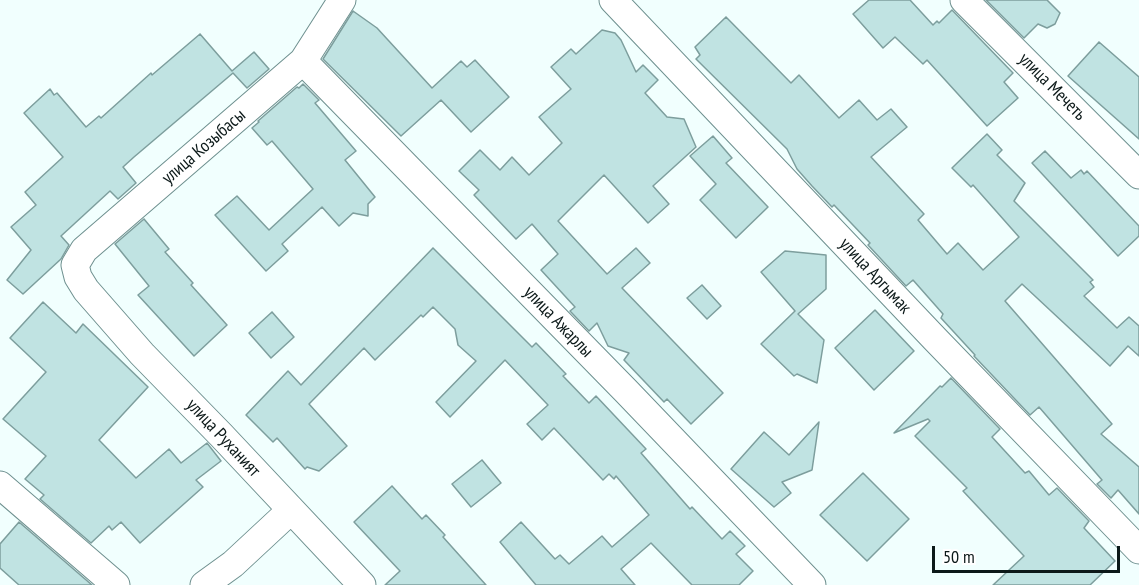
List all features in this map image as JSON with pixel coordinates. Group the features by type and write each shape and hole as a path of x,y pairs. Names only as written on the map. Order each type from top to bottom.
{"street":[{"name":"улица Козыбасы","path":"86,290 78,277 75,265 84,250 303,61 342,0"},
{"name":"улица Аргымак","path":"613,0 1139,550"},
{"name":"улица Мечеть","path":"964,0 1139,176"},
{"name":"улица Ажарлы","path":"303,61 812,585"},
{"name":"улица Руханият","path":"86,290 142,354 362,585"},
{"path":"0,485 116,585"},
{"path":"204,585 233,564 290,511"}],"building":[{"path":"869,0 910,0 933,25 937,21 939,23 952,10 1013,73 1004,82 1018,98 987,126 927,60 923,64 895,37 883,48 853,14"},
{"path":"986,0 1047,0 1060,13 1055,24 1047,28 1038,24 1024,38"},
{"path":"353,11 377,28 432,88 461,61 467,67 475,60 509,97 471,132 441,100 401,136 323,59"},
{"path":"726,17 791,83 799,75 839,118 859,100 877,120 891,109 907,127 871,157 924,214 918,220 947,254 958,243 983,270 1019,237 973,185 971,187 952,168 987,134 1002,150 997,155 1025,183 1014,201 1093,280 1090,282 1094,287 1084,296 1117,328 1129,317 1139,326 1139,356 1128,346 1110,366 1022,284 1005,301 1112,424 1101,434 1139,467 1139,514 1118,490 1111,498 1097,484 1102,480 1039,407 1030,415 941,318 943,314 913,280 906,286 868,245 870,243 797,169 787,149 696,59 700,55 695,47"},
{"path":"602,30 615,33 621,40 636,72 643,65 658,80 645,93 667,117 684,119 696,147 653,186 669,204 648,223 604,175 558,221 607,274 636,248 650,263 622,288 723,393 691,424 667,399 664,402 624,360 629,353 608,346 597,323 589,331 570,311 575,307 541,270 558,254 532,224 516,239 474,195 479,190 459,171 480,150 500,170 512,157 529,175 562,143 539,117 571,89 551,67 571,49 576,54"},
{"path":"200,34 232,71 254,52 269,69 247,88 233,73 123,167 136,183 118,199 110,191 61,236 69,245 61,259 23,294 7,280 31,250 11,227 36,205 25,192 63,157 24,113 50,89 54,95 57,93 86,127 99,116 101,118 151,73 152,75"},
{"path":"1099,42 1139,77 1139,139 1068,76"},
{"path":"303,84 319,100 315,103 356,151 345,160 375,197 368,204 368,216 353,213 339,226 322,207 282,244 288,251 266,271 215,215 237,196 269,230 313,189 272,141 267,145 252,128"},
{"path":"713,136 732,158 726,163 768,207 736,238 700,200 716,184 690,156"},
{"path":"1045,151 1071,178 1081,170 1084,174 1087,171 1139,226 1139,236 1118,256 1032,163"},
{"path":"144,219 169,249 165,252 227,325 194,356 138,295 149,286 115,244"},
{"path":"433,248 532,347 536,343 566,374 563,376 589,403 596,396 646,449 641,453 690,509 692,507 722,539 730,531 745,546 736,554 753,571 739,585 692,585 651,543 621,569 635,585 536,585 500,542 521,522 555,559 560,555 569,564 602,536 612,547 649,515 616,476 614,479 609,474 603,480 554,428 542,440 527,424 548,405 505,360 450,417 436,402 476,361 458,345 455,329 433,307 423,317 421,315 375,360 364,348 309,404 347,446 319,471 307,467 305,469 277,438 273,442 246,415 288,371 301,385"},
{"path":"785,251 826,255 826,289 798,314 824,340 817,383 797,374 794,376 761,344 795,311 761,272"},
{"path":"702,285 721,306 707,319 687,298"},
{"path":"43,302 76,333 83,324 148,387 99,440 136,478 169,449 181,463 207,443 221,461 196,480 203,487 140,543 121,522 112,530 109,526 91,543 40,499 44,495 25,479 46,456 3,419 46,372 10,338"},
{"path":"875,310 914,351 874,390 835,348"},
{"path":"272,312 294,337 271,358 249,333"},
{"path":"951,378 1000,429 992,437 1025,473 1029,471 1049,495 1057,488 1089,521 1084,528 1115,561 1090,585 993,585 1024,556 963,491 967,488 915,436 930,421 928,419 894,433 940,386 942,387"},
{"path":"819,422 812,470 782,482 791,493 774,507 731,469 764,432 789,455"},
{"path":"482,460 501,483 471,507 452,484"},
{"path":"863,473 909,519 867,561 820,515"},
{"path":"392,486 422,519 426,515 445,535 443,537 486,585 385,585 400,571 354,522"},
{"path":"19,522 92,585 19,585 0,568 0,544"}]}
